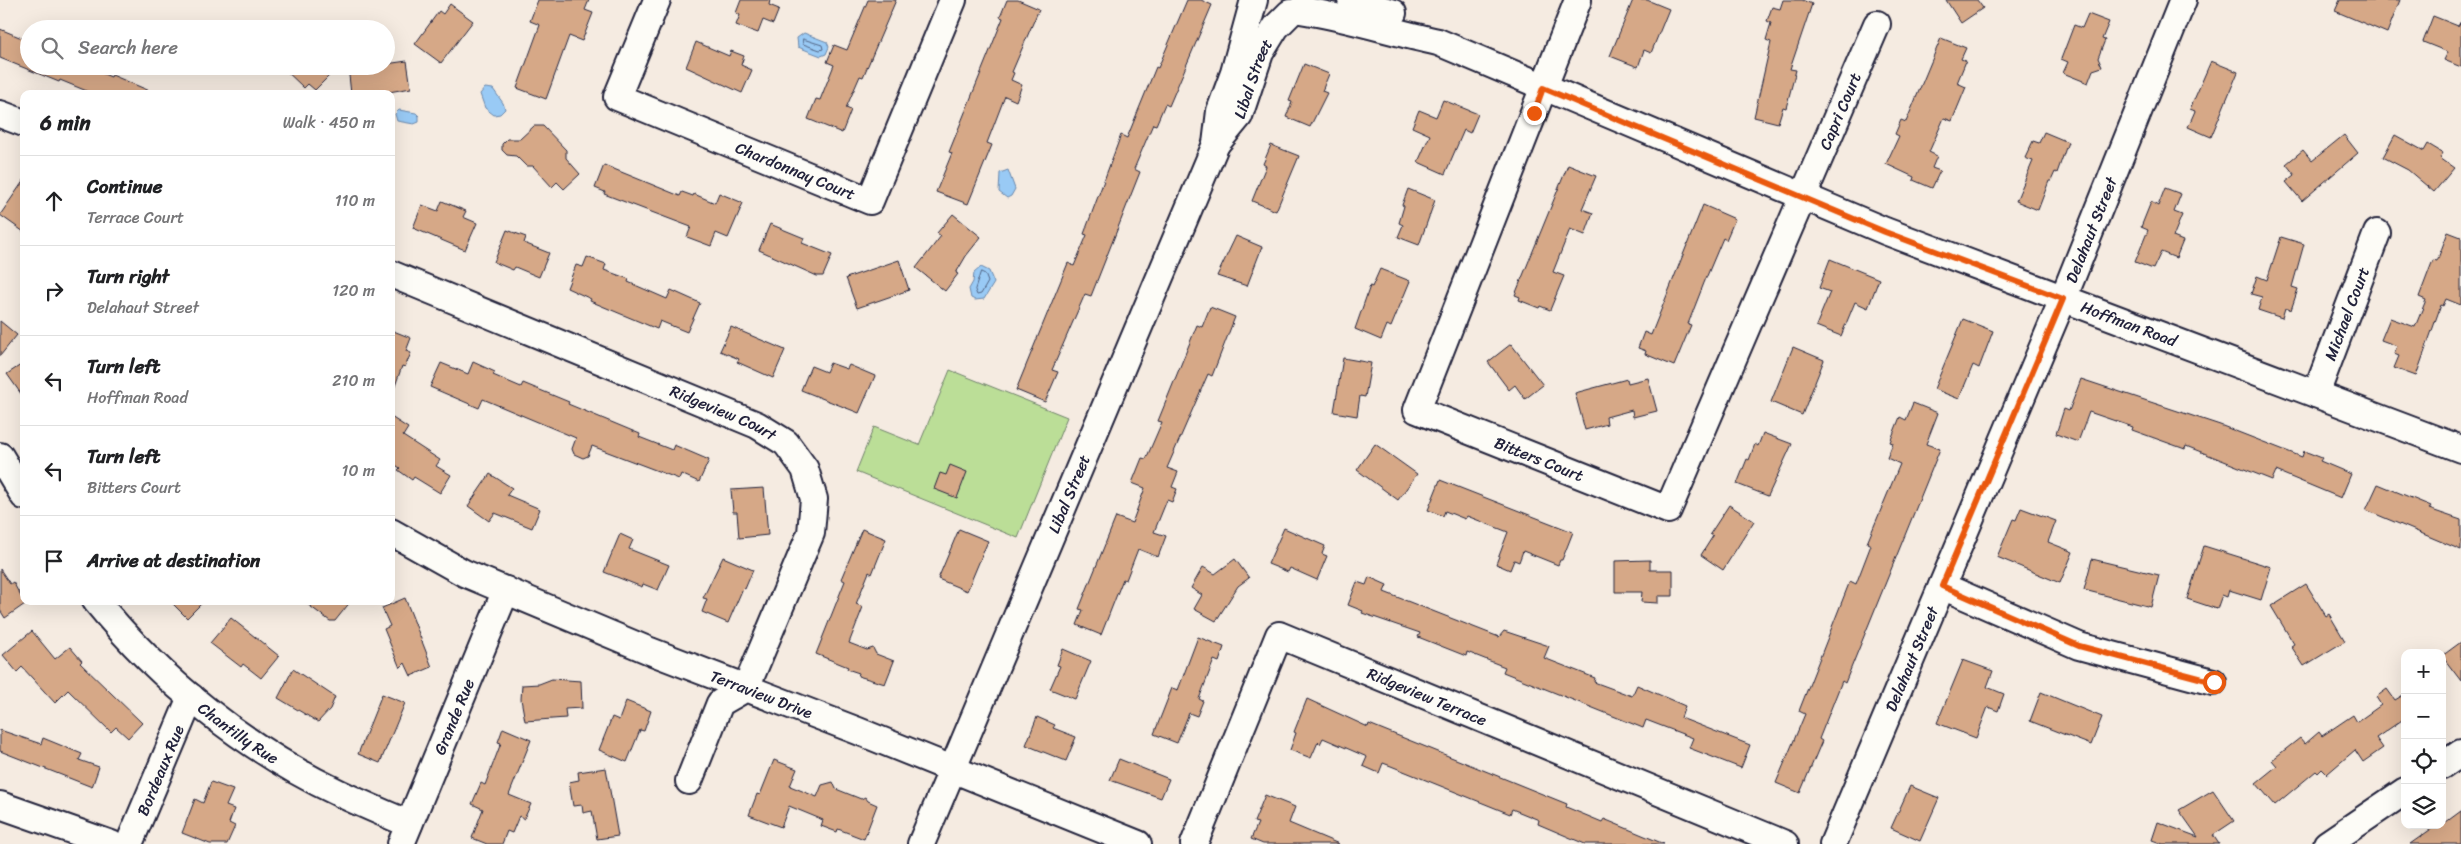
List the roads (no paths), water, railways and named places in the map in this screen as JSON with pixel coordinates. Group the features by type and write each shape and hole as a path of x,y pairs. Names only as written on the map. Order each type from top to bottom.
{"street":[{"name":"Chardonnay Court","path":"657,0 616,97 870,201 953,0"},
{"name":"Hoffman Road","path":"1256,0 1270,11 1300,8 1438,42 1885,232 2461,449"},
{"name":"Libal Street","path":"921,844 1216,144 1220,111 1234,73 1256,0"},
{"name":"Hoffman Road","path":"1351,0 1406,18 1438,42"},
{"path":"1543,88 1578,0"},
{"name":"Delahaut Street","path":"1833,844 2063,299 2183,0"},
{"name":"Libal Street","path":"1216,144 1239,116 1260,53 1276,27 1300,8"},
{"name":"Capri Court","path":"1802,197 1877,24"},
{"name":"Bitters Court","path":"1543,88 1417,410 1668,510 1802,197"},
{"path":"0,114 20,122"},
{"name":"Michael Court","path":"2316,394 2377,233"},
{"name":"Ridgeview Court","path":"395,276 757,425 786,443 805,469 814,499 811,533 746,688"},
{"path":"0,456 20,489"},
{"name":"Terraview Drive","path":"395,534 464,573 650,651 1138,844"},
{"path":"1942,586 2079,646 2214,682"},
{"name":"Grande Rue","path":"405,834 506,590"},
{"name":"Chantilly Rue","path":"100,605 159,669 210,714 272,756 405,834"},
{"name":"Ridgeview Terrace","path":"1194,844 1279,636 1785,844"},
{"path":"689,780 720,703 746,688"},
{"name":"Bordeaux Rue","path":"129,844 191,697"},
{"path":"2446,763 2461,753"},
{"path":"2327,844 2401,794"},
{"path":"0,804 112,844"}],"water":[{"path":"804,33 827,42 829,47 826,54 821,56 798,47 797,38"},
{"path":"485,88 493,89 503,103 505,109 500,114 494,115 485,108 480,94"},
{"path":"399,110 416,113 419,116 419,122 414,124 397,121 395,114"},
{"path":"1008,170 1015,189 1011,196 1007,198 999,192 1000,173"},
{"path":"981,267 989,271 994,283 984,299 975,300 971,298 969,289 973,282 974,273"}]}
